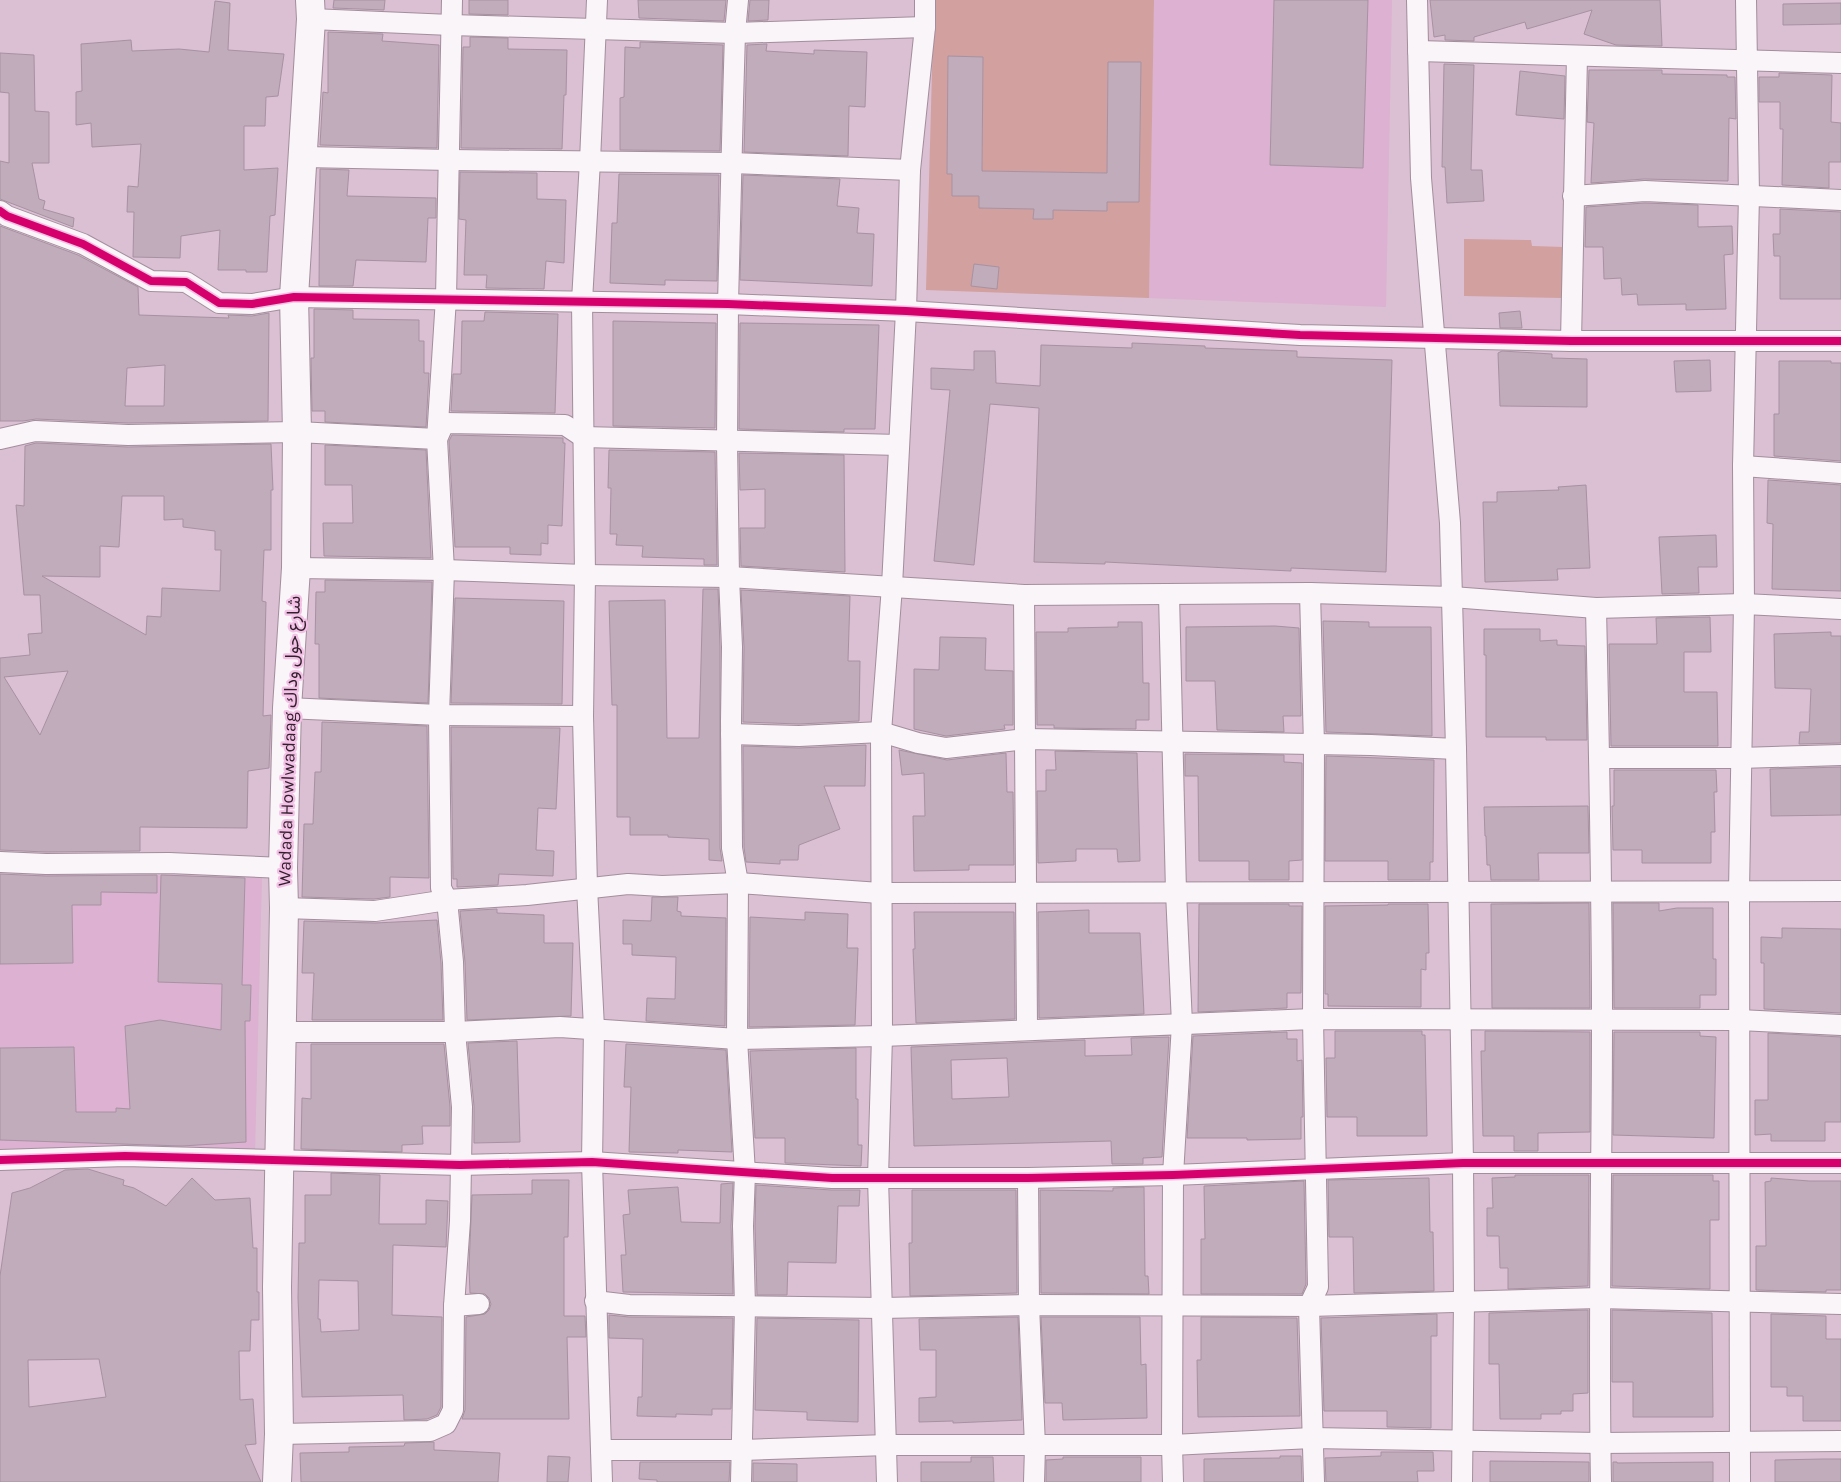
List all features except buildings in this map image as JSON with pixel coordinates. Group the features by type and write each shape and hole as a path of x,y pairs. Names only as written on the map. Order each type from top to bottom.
{"street":[{"path":"279,1434 430,1431 446,1424 453,1410 454,1306 460,1221 462,1107 455,1032 453,962 447,900 441,888 439,715 444,570 437,439 446,298 452,0"},
{"path":"597,0 582,301 585,575 583,716 587,887 594,1028 592,1162 602,1482"},
{"path":"738,0 735,33 728,304 727,442 732,647 732,848 738,883 737,1039 745,1172 743,1226 745,1307 741,1482"},
{"path":"887,1482 878,1178 882,1036 880,893 881,732 892,586 906,311 910,170 925,0"},
{"path":"1417,0 1421,178 1450,523 1463,1163 1462,1482"},
{"path":"1740,1482 1738,1020 1740,758 1744,604 1743,466 1749,195 1746,0"},
{"path":"310,10 451,25 735,33 924,27"},
{"name":"Wadada Howlwadaag شارع حول وداك","path":"277,1482 279,1434 277,1287 284,908 283,868 287,708 296,568 298,432 294,296 304,156 310,10"},
{"path":"1418,51 1841,63"},
{"path":"1571,341 1577,56"},
{"path":"304,156 450,160 732,163 910,170"},
{"path":"1573,196 1645,191 1841,200"},
{"path":"0,211 7,216 83,244 151,281 186,282 219,303 252,304 294,296 728,304 906,311 1300,335 1571,341 1841,341"},
{"path":"437,439 444,423 565,425 583,437 899,446"},
{"path":"0,439 34,431 128,435 298,432 437,439"},
{"path":"1743,466 1841,472"},
{"path":"296,568 729,577 1024,595 1310,594 1452,597 1596,608 1744,604 1841,609"},
{"path":"1169,594 1176,892 1182,1024 1173,1175 1173,1482"},
{"path":"1310,594 1314,745 1313,1019 1318,1287 1309,1306 1314,1482"},
{"path":"1024,595 1027,1029"},
{"path":"1596,608 1600,758 1602,1020 1599,1298 1601,1482"},
{"path":"287,708 439,715 583,716"},
{"path":"731,734 799,736 881,732 918,744 946,748 1026,739 1372,745 1456,750"},
{"path":"1600,758 1841,756"},
{"path":"0,862 169,863 283,868"},
{"path":"284,908 375,911 447,900 527,895 628,884 662,886 738,883 880,893 1841,891"},
{"path":"282,1032 455,1032 560,1027 737,1039 882,1036 1313,1019 1738,1020 1841,1024"},
{"path":"0,1160 124,1156 460,1165 592,1162 832,1178 1028,1178 1173,1175 1463,1163 1841,1163"},
{"path":"1028,1178 1029,1305 1035,1446 1034,1482"},
{"path":"595,1301 629,1305 882,1308 1029,1305 1309,1306 1599,1298 1841,1304"},
{"path":"454,1306 479,1304"},
{"path":"602,1450 1172,1445 1312,1438 1600,1443 1841,1441"}],"shaded area":[{"path":"934,0 1154,0 1149,298 926,290","holes":["949,57 983,57 982,171 1107,173 1108,62 1140,63 1139,202 1107,202 1053,210 1053,219 1033,218 1034,209 979,208 979,196 952,196 952,174 947,173"]},
{"path":"1154,0 1392,0 1386,307 1149,298"},
{"path":"1464,239 1531,240 1532,246 1563,247 1563,298 1464,296"},
{"path":"0,875 262,876 255,1151 0,1153"}],"cycle path":[{"path":"0,211 7,216 83,244 151,281 186,282 219,303 252,304 294,297 728,304 906,311 1300,335 1571,341 1841,341"},
{"path":"0,1160 125,1156 460,1165 592,1162 832,1178 1028,1178 1173,1175 1463,1163 1841,1163"}]}
